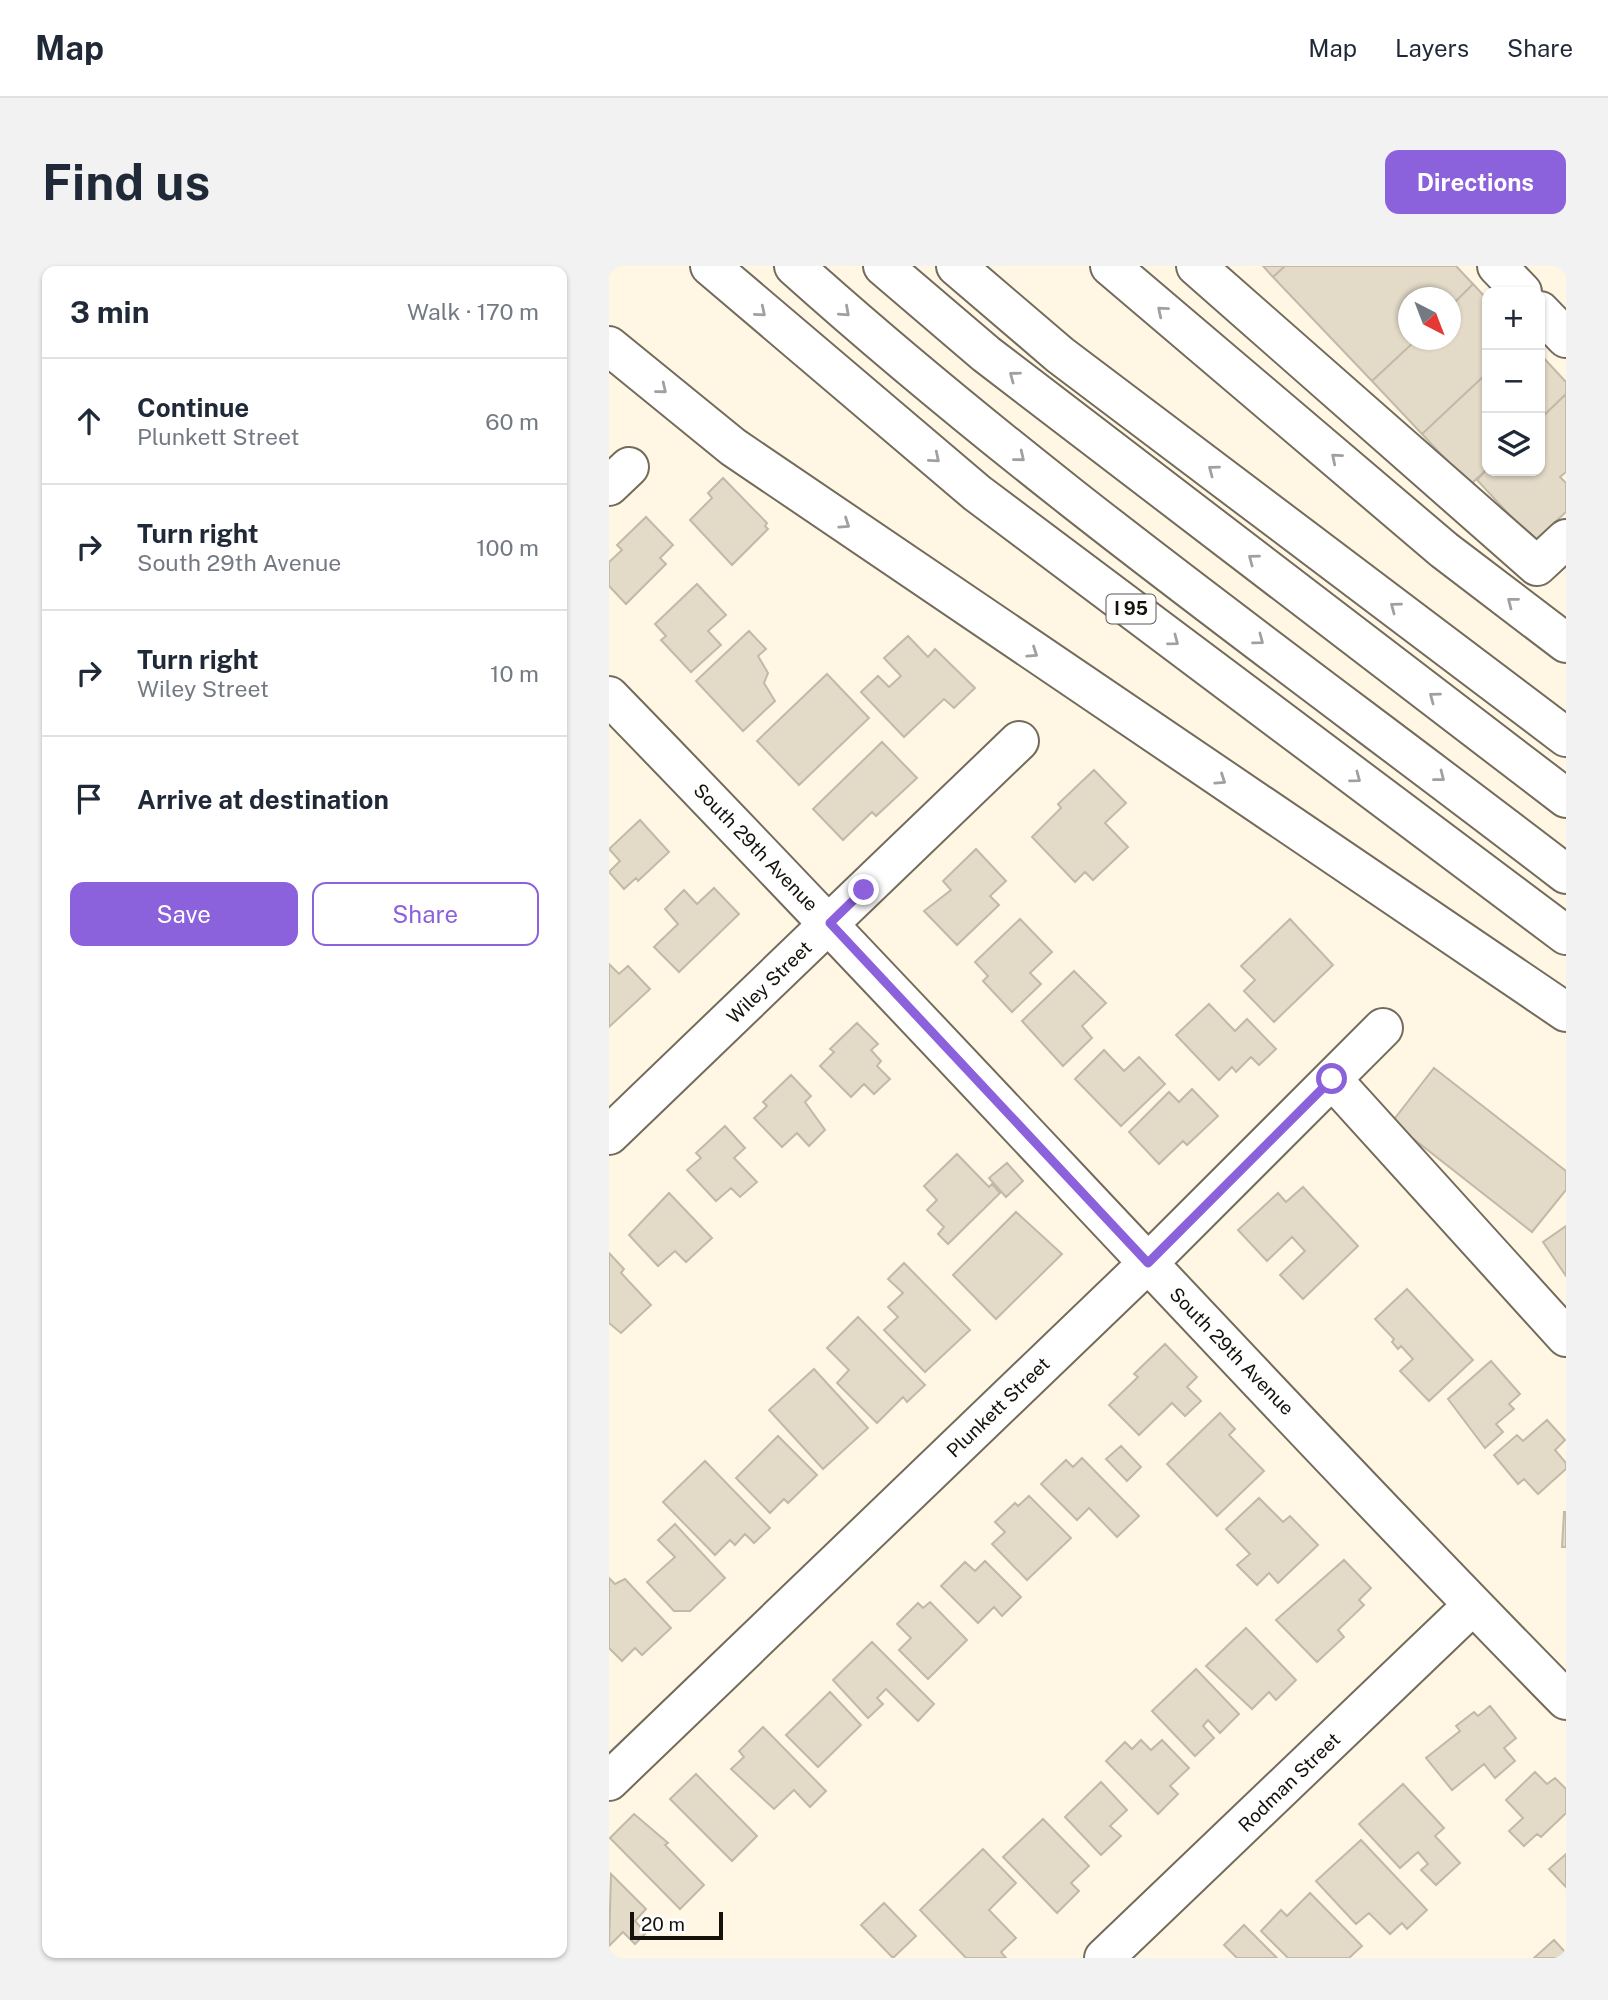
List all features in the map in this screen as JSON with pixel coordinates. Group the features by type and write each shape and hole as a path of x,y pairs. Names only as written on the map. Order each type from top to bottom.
{"main road":[{"name":"I 95","path":"711,266 977,493 1566,935"},
{"path":"794,266 906,366 1087,512 1566,874"},
{"path":"883,266 986,354 1566,798"},
{"path":"956,266 1060,355 1566,737"},
{"path":"1110,266 1444,550 1566,643"},
{"path":"1196,266 1537,566 1566,539"},
{"path":"1497,266 1517,287"},
{"path":"1545,316 1566,338"},
{"path":"609,346 733,447 1566,1012"},
{"name":"South 29th Avenue","path":"609,696 830,923 1148,1263 1566,1700"},
{"name":"Wiley Street","path":"609,1135 1019,741"},
{"name":"Plunkett Street","path":"609,1781 1148,1263 1383,1028"},
{"path":"1332,1079 1566,1337"},
{"name":"Rodman Street","path":"1104,1958 1473,1605"}],"building":[{"path":"1263,266 1285,266 1273,277"},
{"path":"1285,266 1456,266 1473,284 1461,296 1461,287 1398,287 1398,350 1405,350 1372,381 1273,277"},
{"path":"1473,284 1482,294 1482,378 1422,434 1372,381 1405,350 1461,350 1461,296"},
{"path":"1545,359 1566,382 1566,394 1545,414"},
{"path":"1482,378 1482,474 1470,485 1422,434"},
{"path":"1566,394 1566,472 1560,477 1566,483 1566,512 1534,541 1477,480 1482,474 1545,476 1545,414"},
{"path":"723,478 767,523 765,526 768,529 732,565 690,520 712,498 708,493"},
{"path":"646,517 673,545 660,558 666,564 626,604 609,586 609,562 622,550 617,545"},
{"path":"697,584 726,615 708,631 721,645 691,672 661,640 666,636 655,624"},
{"path":"749,631 766,649 758,656 768,673 764,683 775,701 743,731 696,681"},
{"path":"908,636 928,657 935,649 975,688 954,708 944,699 904,737 861,692 878,676 889,687 901,676 884,658"},
{"path":"827,674 869,718 799,785 757,741"},
{"path":"882,742 917,778 876,816 872,812 843,840 813,809"},
{"path":"1094,770 1126,803 1105,823 1128,847 1093,880 1085,872 1075,882 1032,837 1061,808 1058,804"},
{"path":"640,820 669,852 638,881 636,878 624,889 609,872 620,861 609,849"},
{"path":"976,849 1006,881 990,896 999,905 957,945 924,911 951,890 943,881"},
{"path":"714,888 739,914 679,972 654,947 678,924 665,909 684,890 697,904"},
{"path":"1020,919 1052,952 1030,973 1041,984 1012,1012 983,981 988,976 975,962"},
{"path":"1290,919 1333,965 1274,1022 1244,991 1255,980 1241,966"},
{"path":"609,964 619,974 628,966 650,989 609,1027"},
{"path":"1074,971 1106,1003 1082,1026 1092,1038 1063,1066 1022,1021"},
{"path":"1209,1004 1235,1031 1247,1019 1276,1049 1259,1065 1251,1057 1236,1072 1232,1067 1219,1080 1176,1035"},
{"path":"857,1023 878,1044 871,1050 881,1061 877,1066 890,1079 874,1094 864,1084 851,1097 820,1066 834,1052 830,1049"},
{"path":"1104,1050 1124,1071 1139,1057 1165,1084 1121,1126 1075,1079"},
{"path":"1434,1068 1566,1171 1566,1190 1532,1232 1392,1122"},
{"path":"791,1075 811,1096 805,1102 825,1130 809,1146 797,1133 782,1147 754,1118 767,1106 763,1102"},
{"path":"1192,1089 1218,1116 1187,1145 1183,1141 1159,1164 1129,1132 1169,1092 1179,1102"},
{"path":"725,1126 745,1148 734,1158 757,1182 740,1197 731,1188 716,1201 687,1170 701,1158 696,1153"},
{"path":"957,1154 989,1187 992,1184 1000,1193 948,1244 938,1234 944,1227 927,1210 937,1200 924,1186"},
{"path":"1007,1163 1023,1181 1006,1197 989,1178"},
{"path":"1303,1187 1358,1246 1303,1299 1280,1275 1305,1251 1292,1237 1267,1261 1238,1230 1278,1193 1286,1202"},
{"path":"669,1193 712,1238 686,1262 675,1251 658,1266 629,1235"},
{"path":"1016,1212 1062,1254 996,1319 953,1275"},
{"path":"1566,1226 1566,1276 1543,1242"},
{"path":"609,1253 624,1269 621,1273 651,1305 621,1333 609,1323"},
{"path":"904,1263 970,1330 925,1372 884,1330 898,1317 888,1307 903,1293 888,1279"},
{"path":"1407,1289 1473,1360 1429,1401 1400,1371 1413,1359 1401,1346 1398,1349 1392,1342 1394,1339 1375,1319"},
{"path":"858,1317 925,1385 907,1402 903,1397 877,1423 837,1383 849,1370 827,1348"},
{"path":"1165,1344 1197,1377 1187,1387 1201,1401 1185,1416 1172,1403 1139,1435 1109,1405 1138,1377 1134,1374"},
{"path":"1491,1361 1520,1394 1509,1404 1514,1409 1496,1424 1503,1432 1485,1448 1448,1399"},
{"path":"814,1369 868,1428 823,1469 769,1410"},
{"path":"1220,1413 1235,1429 1229,1435 1264,1471 1217,1516 1167,1464"},
{"path":"1547,1420 1565,1440 1555,1450 1566,1463 1566,1469 1538,1494 1524,1479 1518,1484 1494,1455 1517,1435 1523,1441"},
{"path":"778,1436 817,1475 788,1503 784,1499 770,1513 736,1478"},
{"path":"1121,1446 1141,1467 1127,1481 1106,1459"},
{"path":"1082,1458 1139,1516 1117,1537 1089,1508 1077,1520 1041,1484 1066,1460 1073,1467"},
{"path":"705,1461 770,1528 754,1543 745,1534 735,1545 730,1540 715,1555 663,1502"},
{"path":"1029,1496 1071,1538 1027,1580 992,1544 1005,1532 995,1522 1015,1503 1018,1506"},
{"path":"1259,1498 1283,1522 1290,1516 1318,1545 1278,1583 1269,1573 1257,1585 1237,1565 1250,1554 1226,1529"},
{"path":"1564,1512 1566,1547 1562,1547"},
{"path":"675,1524 725,1578 690,1611 674,1611 647,1582 675,1557 658,1540"},
{"path":"1344,1560 1371,1588 1359,1600 1364,1605 1338,1630 1344,1637 1317,1662 1276,1620"},
{"path":"985,1561 1021,1597 1002,1616 994,1607 978,1623 941,1586 965,1562 975,1571"},
{"path":"609,1578 615,1584 625,1579 671,1628 642,1655 635,1648 622,1661 609,1648"},
{"path":"930,1602 967,1640 928,1679 899,1650 911,1638 897,1624 918,1603 923,1608"},
{"path":"1246,1628 1296,1680 1276,1700 1269,1692 1252,1709 1206,1666"},
{"path":"872,1642 934,1704 918,1721 886,1689 877,1698 883,1704 868,1718 833,1680"},
{"path":"1196,1669 1239,1714 1220,1733 1208,1720 1203,1726 1214,1738 1195,1756 1152,1711"},
{"path":"830,1692 861,1725 818,1767 786,1735"},
{"path":"1490,1706 1516,1738 1504,1748 1515,1761 1495,1778 1484,1764 1452,1790 1426,1758 1460,1731 1456,1726 1474,1712 1478,1716"},
{"path":"763,1727 826,1791 810,1807 794,1790 774,1809 731,1769 744,1757 739,1751"},
{"path":"1141,1740 1151,1750 1162,1740 1189,1768 1170,1786 1178,1794 1158,1814 1106,1761 1125,1742 1132,1749"},
{"path":"1535,1772 1547,1784 1555,1778 1566,1789 1566,1813 1541,1837 1537,1834 1524,1846 1509,1831 1523,1818 1506,1800"},
{"path":"696,1774 757,1836 732,1861 670,1799"},
{"path":"1101,1782 1127,1810 1110,1826 1121,1836 1101,1855 1065,1817"},
{"path":"1403,1784 1444,1828 1435,1836 1460,1863 1436,1885 1421,1870 1428,1864 1418,1852 1400,1868 1359,1824"},
{"path":"634,1814 668,1843 665,1845 704,1885 680,1909 610,1838"},
{"path":"1043,1819 1089,1866 1071,1883 1079,1891 1057,1913 1003,1857"},
{"path":"1361,1840 1427,1910 1407,1929 1402,1923 1390,1934 1369,1913 1356,1924 1316,1881"},
{"path":"983,1849 1016,1883 989,1910 1016,1938 1001,1952 1006,1958 966,1958 920,1910"},
{"path":"1566,1854 1566,1887 1549,1869"},
{"path":"611,1874 646,1909 635,1921 646,1933 635,1944 623,1932 609,1946"},
{"path":"1310,1893 1362,1946 1349,1958 1288,1958 1261,1931 1281,1910 1287,1916"},
{"path":"884,1903 916,1936 893,1958 861,1925"},
{"path":"1244,1925 1277,1958 1237,1958 1224,1945"},
{"path":"1554,1940 1566,1953 1566,1958 1534,1958"}],"route":[{"path":"864,890 830,923 1148,1263 1332,1079"}]}
